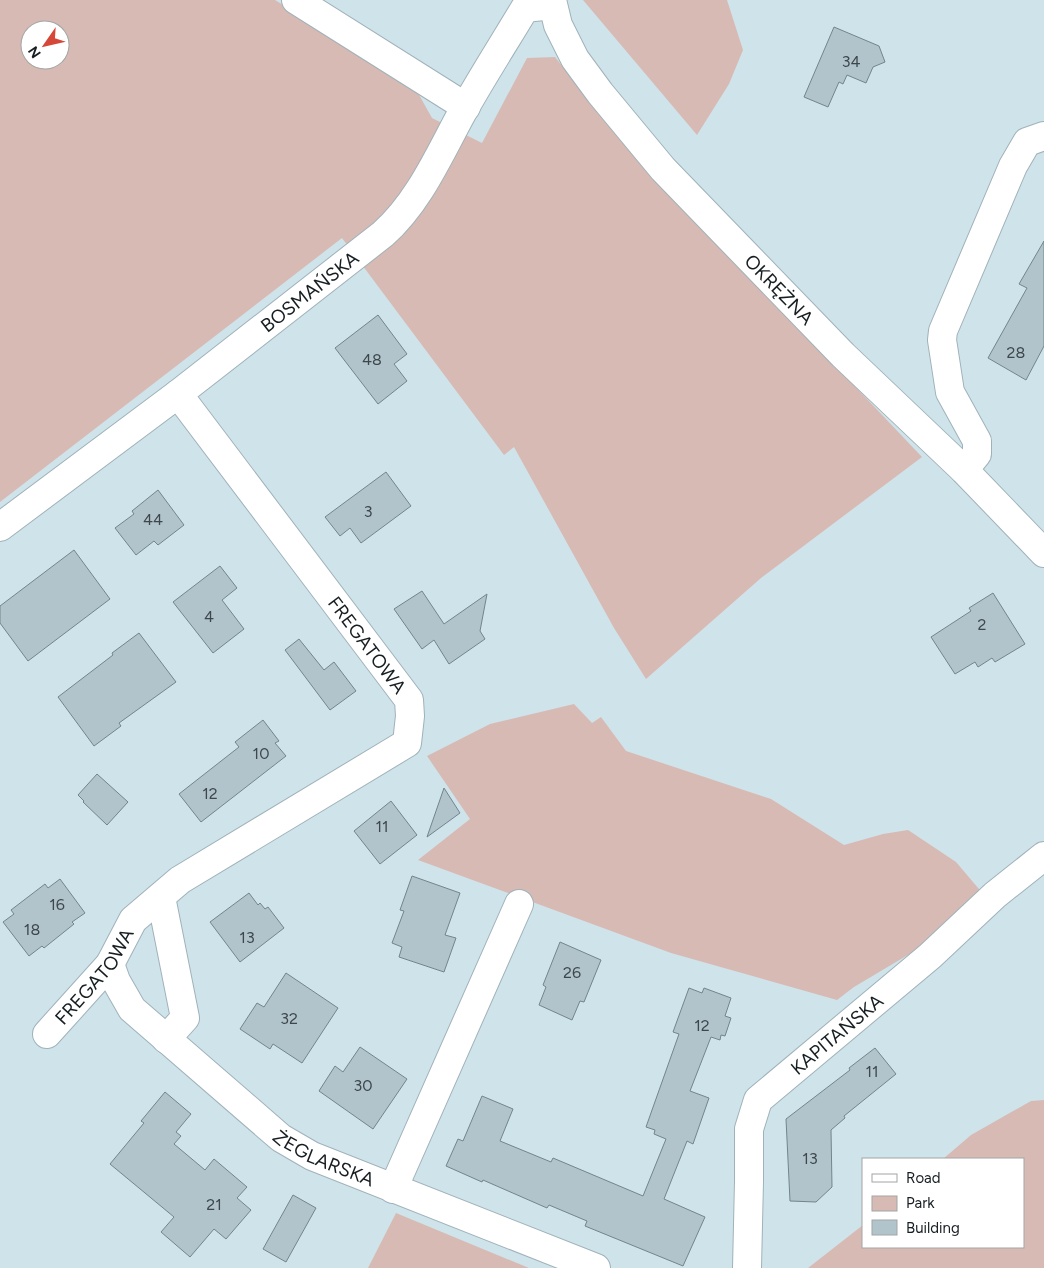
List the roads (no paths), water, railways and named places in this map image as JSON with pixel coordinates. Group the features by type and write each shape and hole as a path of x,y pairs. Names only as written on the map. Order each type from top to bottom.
{"street":[{"path":"296,0 466,107"},
{"name":"BOSMAŃSKA","path":"0,527 178,394 399,220 413,201 525,8 552,2"},
{"name":"OKRĘŻNA","path":"552,2 558,25 575,60 663,169 843,355 964,470 1044,553"},
{"path":"964,470 978,454 977,441 950,392 942,340 943,331 1013,166 1027,142 1044,136"},
{"name":"FREGATOWA","path":"47,1034 110,964 133,920 180,880 407,743 410,716 409,700 178,394"},
{"name":"KAPITAŃSKA","path":"746,1268 750,1181 749,1130 758,1100 930,956 995,896 1044,856"},
{"path":"161,897 185,1018 166,1039"},
{"path":"393,1189 519,904"},
{"name":"ŻEGLARSKA","path":"110,964 116,981 132,1009 281,1138 312,1156 596,1268"}]}
